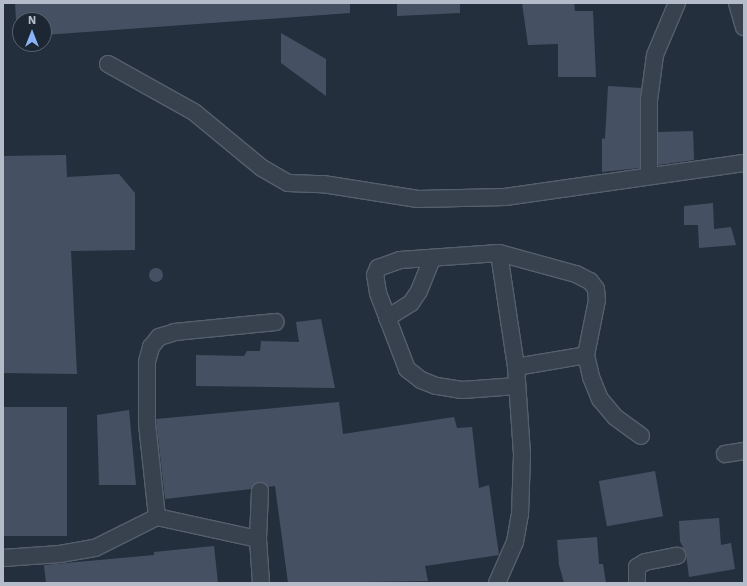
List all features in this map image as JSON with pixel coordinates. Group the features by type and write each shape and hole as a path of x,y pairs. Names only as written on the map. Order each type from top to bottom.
{"street":[{"path":"649,175 649,100 655,54 677,3"},
{"path":"737,3 744,27"},
{"path":"108,64 194,112 262,168 288,184 323,184 418,199 464,198 542,193 649,175 744,163"},
{"path":"497,583 515,542 520,515 522,454 516,367 499,253"},
{"path":"517,386 462,390 436,386 421,380 407,369 387,318 375,280 378,268 400,260 499,253 576,274 590,281 596,289 597,300 586,355 591,377 600,399 616,416 641,436"},
{"path":"387,318 410,303 419,291 432,258"},
{"path":"157,517 147,423 147,362 151,347 159,337 175,332 276,322"},
{"path":"516,367 586,355"},
{"path":"725,454 744,451"},
{"path":"260,491 258,539 261,583"},
{"path":"3,558 60,554 95,548 157,517 258,539"},
{"path":"637,583 637,567 645,562 677,556"}],"building":[{"path":"15,3 350,3 350,13 52,34 52,12 16,12"},
{"path":"397,3 460,3 460,13 397,16"},
{"path":"522,3 574,3 575,11 593,11 596,77 558,77 558,44 528,45"},
{"path":"281,33 326,59 326,96 281,63"},
{"path":"608,86 641,88 640,168 602,172 602,138 605,139"},
{"path":"693,131 694,160 658,165 658,132"},
{"path":"66,155 67,177 119,174 135,193 135,250 71,251 77,374 3,373 3,156"},
{"path":"713,203 714,229 731,227 736,245 699,248 698,225 684,225 684,206"},
{"path":"156,268 161,270 163,275 161,280 156,282 151,280 149,275 151,270"},
{"path":"321,319 335,388 196,386 196,355 244,356 247,351 260,351 261,341 299,342 296,322"},
{"path":"339,402 343,434 454,417 457,428 472,427 479,488 489,485 499,555 425,566 428,581 288,583 275,486 268,487 260,482 251,489 165,499 156,419"},
{"path":"3,407 67,407 67,536 3,536"},
{"path":"129,410 136,485 99,485 97,415"},
{"path":"655,471 663,516 607,526 599,481"},
{"path":"719,518 721,545 731,543 735,569 689,577 686,554 680,541 679,521"},
{"path":"597,537 599,564 603,564 606,583 564,583 559,565 557,540"},
{"path":"214,546 218,583 46,583 44,565 154,555 154,552"}]}
